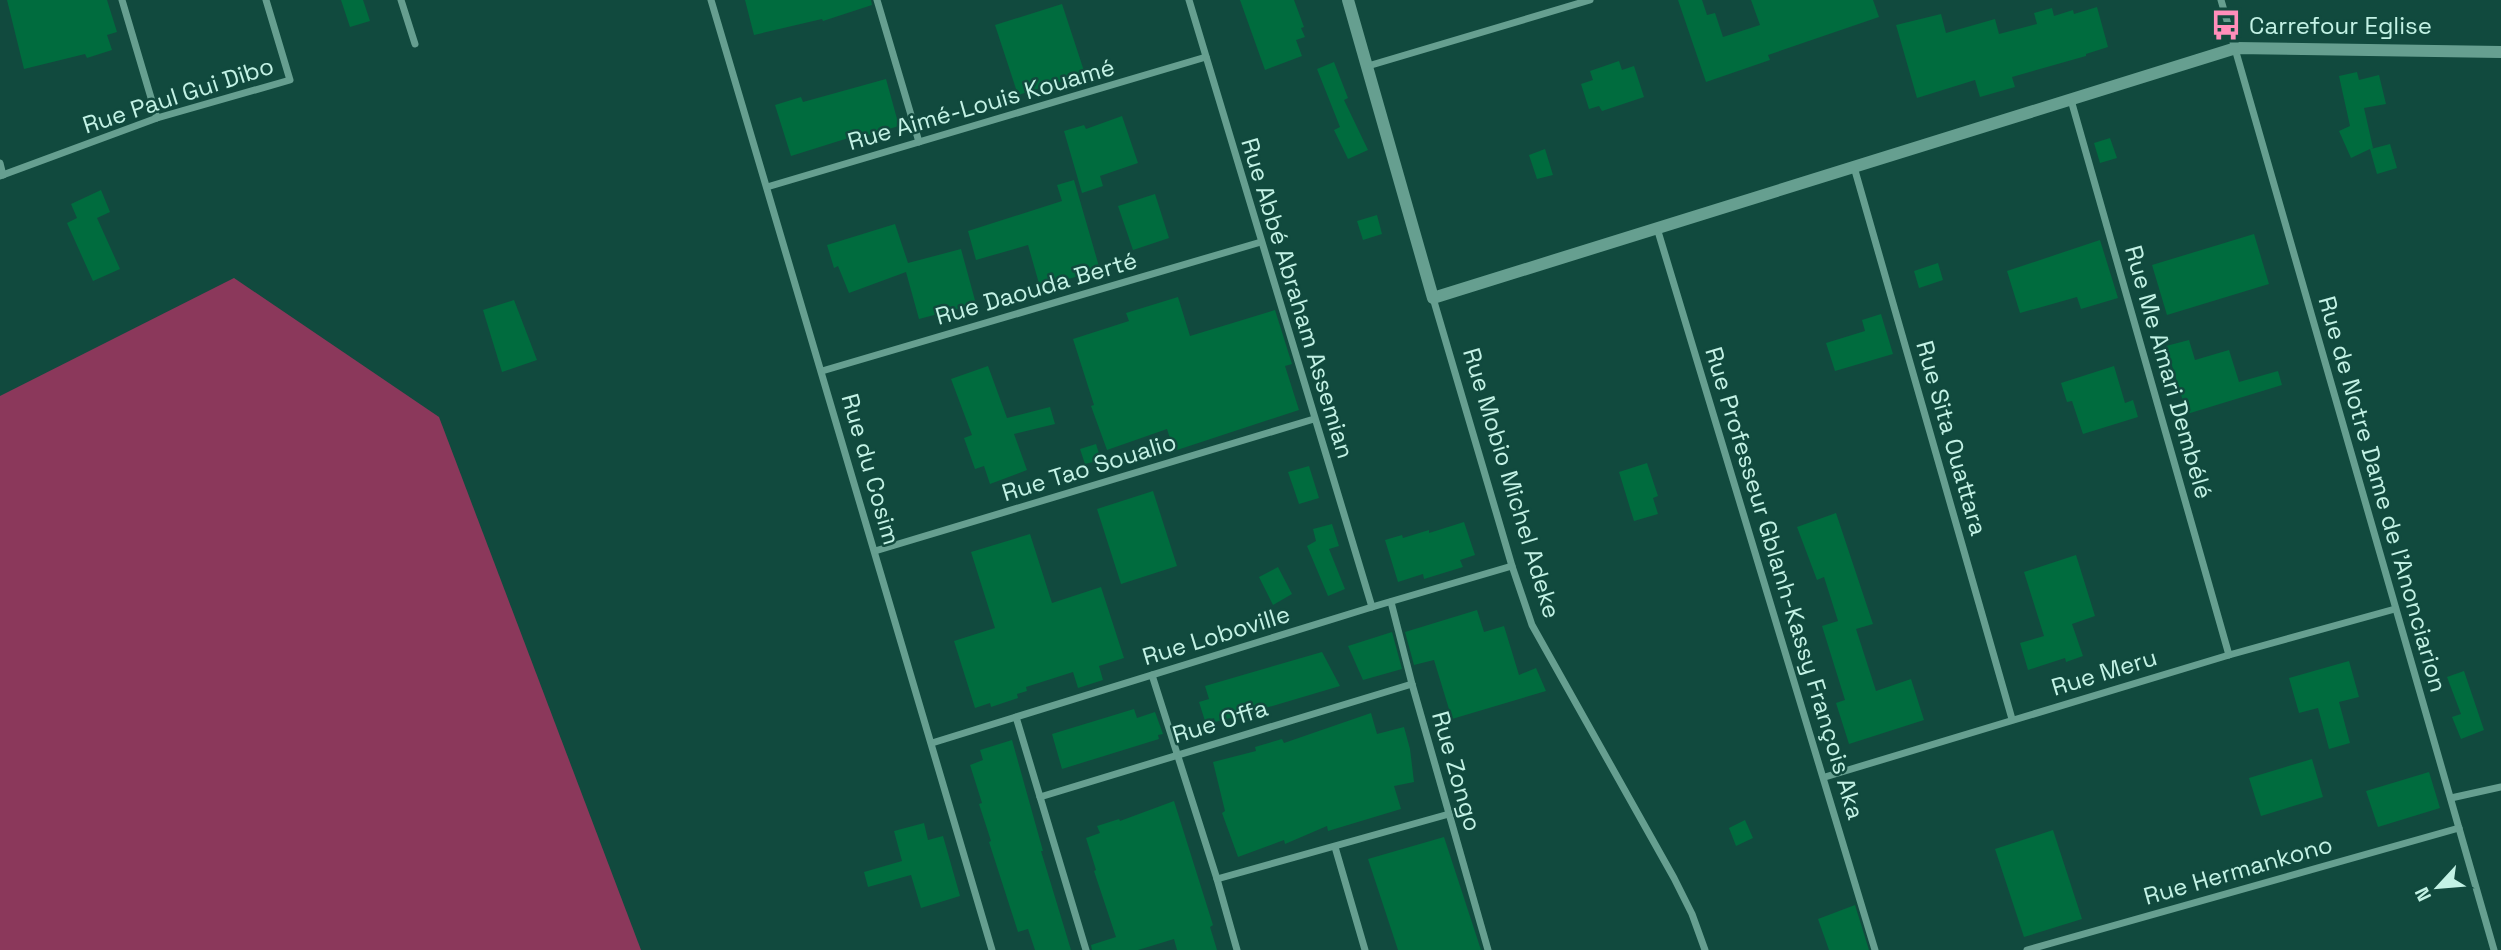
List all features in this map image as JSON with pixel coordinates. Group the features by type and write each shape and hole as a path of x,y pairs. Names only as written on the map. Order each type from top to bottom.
{"street":[{"path":"122,0 157,118"},
{"name":"Rue Paul Gui Dibo","path":"2,176 157,118 290,80 266,0"},
{"path":"401,0 415,44"},
{"name":"Rue du Cosim","path":"711,0 992,950"},
{"path":"877,0 919,142"},
{"name":"Rue Abbé Abraham Assemian","path":"1189,0 1372,607"},
{"name":"Rue Mobio Michel Adeke","path":"1348,0 1513,566 1538,636 1674,878 1692,914 1705,950"},
{"path":"1368,66 1590,0"},
{"name":"Rue de Notre Dame de l'Anonciarion","path":"2221,0 2494,950"},
{"path":"1433,298 2236,48 2501,52"},
{"name":"Rue Aimé-Louis Kouamé","path":"767,187 1206,57"},
{"name":"Rue Me Amari Dembélé","path":"2071,100 2229,655"},
{"path":"0,163 2,176"},
{"name":"Rue Sita Ouattara","path":"1854,167 2012,719"},
{"name":"Rue Professeur Gblanh-Kassy François Aka","path":"1657,228 1825,777 1875,950"},
{"name":"Rue Daouda Berté","path":"822,371 1261,242"},
{"name":"Rue Tao Soualio","path":"875,551 1314,419"},
{"name":"Rue Loboville","path":"932,743 1513,566"},
{"name":"Rue Zongo","path":"1391,602 1488,950"},
{"name":"Rue Meru","path":"1825,777 2229,655 2396,609"},
{"path":"1152,676 1237,950"},
{"name":"Rue Offa","path":"1040,797 1412,684"},
{"path":"1016,717 1086,950"},
{"path":"2451,798 2501,787"},
{"path":"1217,879 1449,814"},
{"name":"Rue Hermankono","path":"2026,950 2459,828"},
{"path":"1335,847 1365,950"}],"shaded area":[{"path":"234,278 439,417 641,950 0,950 0,396"}],"building":[{"path":"7,0 107,0 117,32 107,35 112,50 87,58 85,54 24,69"},
{"path":"341,0 363,0 370,21 350,27"},
{"path":"745,0 871,0 872,5 823,21 822,19 754,35"},
{"path":"1240,0 1294,0 1304,27 1301,28 1305,37 1296,40 1302,56 1265,70"},
{"path":"1678,0 1702,0 1707,15 1715,13 1723,37 1760,25 1751,0 1873,0 1879,17 1768,55 1770,60 1706,82"},
{"path":"1062,4 1085,74 1018,95 995,25"},
{"path":"2097,7 2108,47 2012,77 2015,87 1980,97 1975,80 1917,98 1896,25 1941,14 1946,33 1995,19 1999,34 2037,24 2034,13 2052,8 2054,16 2073,10 2074,14"},
{"path":"1619,61 1622,70 1634,66 1644,97 1602,111 1599,106 1589,109 1581,84 1593,80 1590,71"},
{"path":"1334,62 1348,98 1344,100 1368,150 1348,159 1334,130 1340,127 1317,69"},
{"path":"2357,72 2359,80 2379,75 2386,104 2364,108 2373,148 2371,149 2390,144 2397,168 2377,174 2370,149 2351,158 2339,131 2350,126 2339,76"},
{"path":"886,79 899,126 858,138 858,135 791,156 775,105 801,97 803,102"},
{"path":"1122,116 1138,163 1100,176 1103,186 1082,193 1064,131 1084,125 1086,129"},
{"path":"2110,138 2117,158 2100,163 2094,143"},
{"path":"1545,149 1553,175 1537,179 1529,155"},
{"path":"1074,180 1100,270 1040,287 1028,245 976,260 968,231 1062,201 1057,185"},
{"path":"101,190 110,212 97,218 120,269 93,281 67,223 77,218 71,204"},
{"path":"1155,194 1169,238 1133,250 1118,206"},
{"path":"1377,215 1382,234 1363,240 1357,221"},
{"path":"895,224 908,263 961,249 976,304 919,319 906,272 849,293 838,266 834,268 827,245"},
{"path":"2254,234 2269,284 2167,315 2152,265"},
{"path":"2100,240 2118,298 2081,309 2077,297 2020,313 2007,271"},
{"path":"1938,263 1943,280 1919,288 1914,271"},
{"path":"1178,297 1190,336 1275,310 1292,364 1285,366 1299,410 1174,451 1167,429 1107,450 1091,406 1094,405 1073,339 1129,321 1126,313"},
{"path":"514,300 537,360 502,372 483,310"},
{"path":"1881,314 1893,354 1835,371 1826,343 1865,331 1862,320"},
{"path":"2189,340 2195,360 2229,350 2239,382 2278,371 2282,385 2187,414 2166,346"},
{"path":"988,366 1007,418 1050,407 1055,424 1014,434 1027,470 990,484 984,466 975,469 964,438 972,435 951,379"},
{"path":"2114,366 2125,403 2133,400 2138,417 2083,434 2072,401 2067,402 2061,383"},
{"path":"1096,444 1101,460 1085,464 1080,449"},
{"path":"1647,463 1658,496 1653,498 1658,514 1634,521 1619,472"},
{"path":"1309,466 1319,498 1299,504 1288,472"},
{"path":"1153,491 1177,566 1121,584 1097,509"},
{"path":"1836,513 1873,624 1856,629 1876,691 1911,679 1924,720 1849,744 1836,703 1845,700 1822,626 1838,621 1824,577 1817,580 1797,527"},
{"path":"1464,522 1475,555 1460,560 1463,567 1424,579 1423,574 1398,582 1385,540 1429,530 1429,533"},
{"path":"1332,524 1339,546 1329,549 1345,589 1328,596 1307,546 1316,541 1313,529"},
{"path":"1030,534 1052,603 1101,587 1124,658 1099,666 1103,680 1078,688 1073,672 1026,687 1027,691 1017,694 1018,698 991,707 990,703 975,708 954,641 995,628 971,552"},
{"path":"2076,555 2095,616 2072,624 2083,656 2066,662 2065,658 2028,670 2020,643 2044,636 2024,572"},
{"path":"1278,567 1292,594 1273,605 1259,577"},
{"path":"1477,610 1484,632 1504,626 1519,675 1536,668 1546,691 1452,719 1434,660 1414,665 1405,632"},
{"path":"1392,632 1402,669 1363,680 1348,646"},
{"path":"1322,652 1340,686 1215,722 1214,718 1205,721 1199,702 1209,699 1205,686"},
{"path":"2349,661 2359,697 2339,702 2350,743 2329,749 2318,708 2299,713 2289,678"},
{"path":"2464,671 2484,730 2461,739 2452,717 2461,714 2447,677"},
{"path":"1134,709 1137,718 1155,712 1163,734 1158,735 1159,739 1062,769 1052,734"},
{"path":"1371,713 1377,734 1404,727 1414,782 1394,786 1401,809 1328,831 1327,826 1285,844 1284,840 1238,857 1222,813 1225,811 1213,762 1256,751 1255,747 1282,739 1284,743"},
{"path":"1012,740 1041,851 1071,950 1035,950 1028,929 1018,932 989,842 991,841 979,804 982,803 970,765 983,760 980,750"},
{"path":"2312,759 2323,797 2261,816 2249,778"},
{"path":"2429,772 2440,808 2378,827 2366,791"},
{"path":"1174,801 1213,925 1210,927 1217,950 1177,950 1174,939 1138,950 1092,950 1091,945 1116,937 1086,838 1100,833 1097,826 1119,819 1120,821"},
{"path":"1745,820 1753,838 1736,846 1729,828"},
{"path":"924,823 928,840 943,836 960,896 921,908 911,875 868,887 864,872 902,861 894,831"},
{"path":"2053,830 2082,919 2024,937 1995,849"},
{"path":"1444,837 1481,950 1398,950 1368,859"},
{"path":"1855,905 1869,950 1829,950 1818,919"}],"place":[{"name":"Carrefour Eglise","path":"2226,25"}]}
